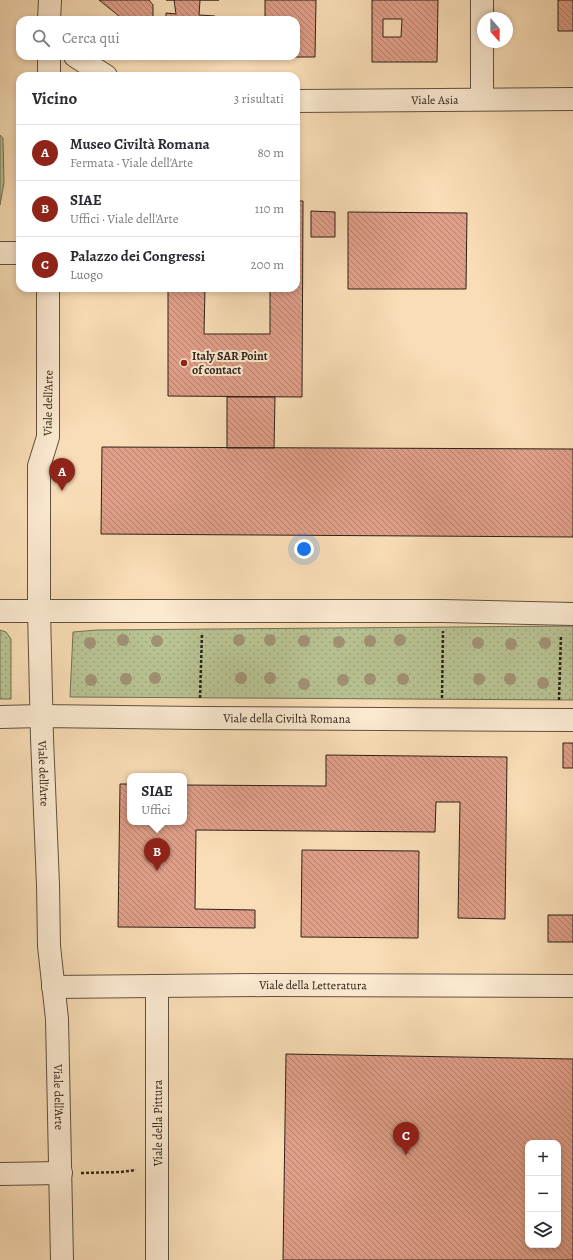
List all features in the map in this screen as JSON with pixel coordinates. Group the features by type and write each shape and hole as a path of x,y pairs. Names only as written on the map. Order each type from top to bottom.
{"street":[{"path":"50,0 50,16"},
{"path":"482,0 482,100"},
{"path":"49,60 49,72"},
{"path":"78,64 97,72"},
{"name":"Viale Asia","path":"300,101 573,99"},
{"path":"0,253 16,253"},
{"name":"Viale dell'Arte","path":"48,292 48,437 39,466 39,611 49,946 57,1019 62,1260"},
{"path":"0,611 443,611 567,614"},
{"name":"Viale della Civiltà Romana","path":"0,717 41,716 566,720"},
{"name":"Viale della Letteratura","path":"53,986 573,986"},
{"name":"Viale della Pittura","path":"157,1260 158,986"},
{"path":"0,1174 61,1173"}],"path":[{"path":"199,718 203,610"},
{"path":"442,719 443,611"},
{"path":"566,720 567,614"},
{"path":"95,1173 121,1172"}],"green space":[{"path":"0,135 3,138 4,183 0,205"},
{"path":"573,626 573,700 70,697 73,632 97,630"},
{"path":"0,630 6,632 11,639 11,699 0,699"}],"building":[{"path":"99,0 149,0 153,5 153,16 119,16"},
{"path":"174,0 200,0 199,15 215,16 166,16 166,13 176,14"},
{"path":"265,0 316,0 315,57 300,57 300,16 265,16"},
{"path":"372,0 438,0 437,62 372,62","holes":["383,19 402,19 401,37 383,37"]},
{"path":"558,0 573,0 573,31 558,31"},
{"path":"300,201 303,201 302,397 168,396 168,292 205,292 204,334 270,334 270,292 300,292"},
{"path":"311,211 335,212 335,237 311,237"},
{"path":"348,212 467,213 466,289 348,289"},
{"path":"227,397 275,397 274,448 227,448"},
{"path":"102,447 573,449 573,537 101,534"},
{"path":"563,743 573,743 573,768 563,768"},
{"path":"326,755 507,757 505,919 458,918 460,802 436,802 435,832 196,830 195,909 255,910 255,928 118,927 120,784 127,784 127,825 187,825 187,785 326,786"},
{"path":"302,850 419,851 418,938 301,937"},
{"path":"548,915 573,915 573,942 548,942"},
{"path":"286,1054 573,1059 573,1260 283,1260"}],"place":[{"name":"Italy SAR Point of contact","path":"184,363"},
{"name":"Museo Civiltà Romana","path":"62,491"},
{"name":"SIAE","path":"157,871"},
{"name":"Palazzo dei Congressi","path":"406,1155"}]}
